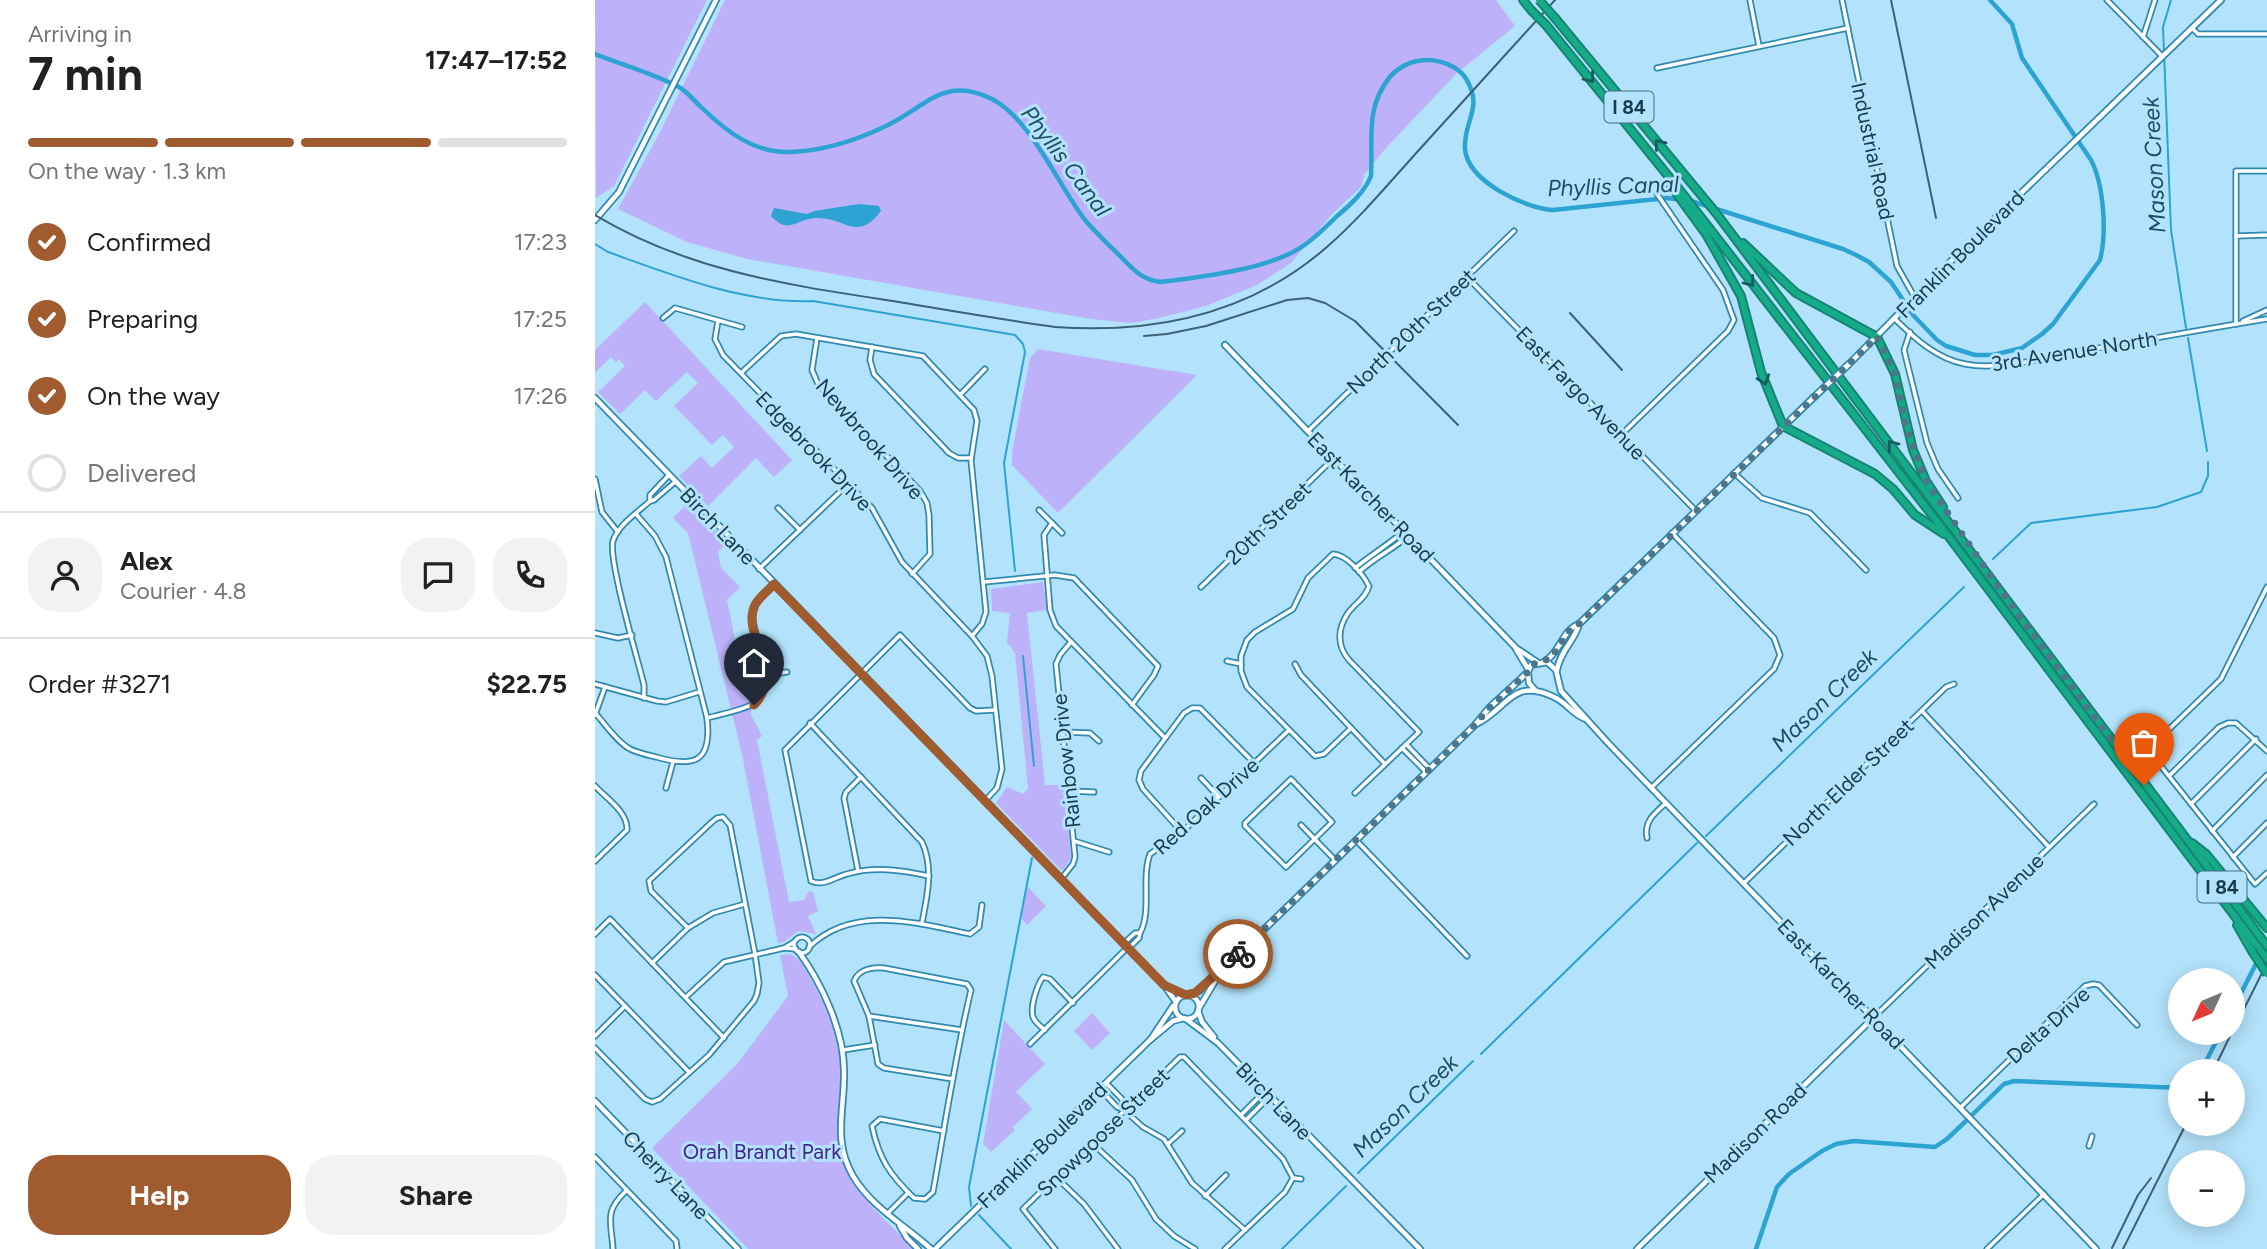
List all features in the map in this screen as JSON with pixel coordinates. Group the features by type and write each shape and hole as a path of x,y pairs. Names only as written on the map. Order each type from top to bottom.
{"highway":[{"name":"I 84","path":"1523,0 1639,140 1690,209 1949,537 2267,958"},
{"name":"I 84","path":"1539,0 1716,213 2267,946"},
{"path":"1690,209 1723,261 1741,296 1761,372 1783,426 1875,474 1893,489 1915,515 1949,537"},
{"path":"1716,213 1749,250 1796,293 1877,337 1895,374 1906,427 1926,481 1992,578"},
{"path":"2185,838 2207,854 2266,927"},
{"path":"2230,911 2267,974"}],"main road":[{"path":"595,220 619,192 716,0"},
{"name":"Franklin Boulevard","path":"1540,662 1551,658 1572,627 1579,624 1877,337 2221,0"},
{"name":"East Karcher Road","path":"1225,345 1516,648"},
{"name":"Birch Lane","path":"595,398 1164,985 1175,1003"},
{"name":"Franklin Boulevard","path":"1556,671 1561,655 1578,631 1579,624"},
{"path":"1516,648 1540,662 1550,664 1556,671 1557,682 1562,691 1586,719"},
{"path":"1516,648 1528,670 1529,683 1539,691"},
{"path":"1220,972 1193,1017 1185,1018 1176,1011 1175,1003 1180,997 1199,991 1220,972 1475,725 1528,670 1540,662"},
{"path":"1539,691 1553,688 1557,682"},
{"path":"1475,725 1516,693 1528,690 1539,691 1562,700 1581,718 1586,719"},
{"name":"East Karcher Road","path":"1586,719 2096,1249"},
{"path":"806,961 808,948"},
{"path":"797,951 806,961 831,1011 843,1050 845,1072 839,1126 845,1158 864,1191 899,1225 918,1249"},
{"name":"Birch Lane","path":"1164,985 1187,995"},
{"path":"1187,995 1197,1000 1198,1011"},
{"name":"Franklin Boulevard","path":"1150,1040 1175,1003"},
{"name":"Birch Lane","path":"1198,1011 1202,1022 1218,1043 1420,1249"},
{"name":"Franklin Boulevard","path":"933,1249 1150,1040 1173,1021 1185,1018"},
{"name":"Birch Lane","path":"1185,1018 1218,1043"},
{"name":"Madison Road","path":"1637,1249 1873,1018"},
{"name":"Cherry Lane","path":"595,1101 738,1249"},
{"path":"899,1225 912,1231 933,1249"}],"street":[{"path":"1751,0 1759,47"},
{"name":"Industrial Road","path":"1842,0 1897,266 1915,298"},
{"path":"2107,0 2162,57"},
{"path":"2143,37 2155,0"},
{"path":"1657,68 1848,28"},
{"path":"2192,28 2198,34 2267,34"},
{"path":"2267,171 2236,171 2236,324 2267,310"},
{"path":"1622,435 1732,327 1734,316 1723,290 1657,194"},
{"name":"North 20th Street","path":"1308,431 1514,231"},
{"path":"2237,236 2267,235"},
{"name":"East Fargo Avenue","path":"1467,276 1695,510"},
{"path":"663,318 675,309 741,327"},
{"name":"3rd Avenue North","path":"1894,318 1937,353 1966,365 1996,365 2267,319"},
{"name":"Edgebrook Drive","path":"718,321 716,345 872,508 894,550 912,574 972,636 989,662 1002,769 997,788 985,801"},
{"path":"1910,332 1904,350 1927,443 1938,469 1958,498"},
{"path":"741,373 781,335 796,334 923,356 960,395 976,414 971,458 985,618 972,636"},
{"name":"Newbrook Drive","path":"818,338 812,370 818,384 910,479 927,503 930,554 912,574"},
{"path":"872,347 870,360 874,374 949,453 958,458 971,458"},
{"path":"960,395 985,369"},
{"name":"20th Street","path":"1201,587 1334,458"},
{"path":"1734,473 1762,498 1800,508 1813,515 1866,570"},
{"path":"650,501 650,495 669,475"},
{"path":"595,479 602,512 618,532"},
{"path":"644,698 644,685 612,552 613,543 618,532 636,514 675,482"},
{"path":"759,569 848,484"},
{"path":"778,508 800,530"},
{"path":"1039,510 1062,533"},
{"path":"605,687 596,714 629,749 673,762 691,762 705,751 709,742 707,718 666,557 655,536 636,514"},
{"path":"1052,523 1044,535 1046,575 1053,620 1131,705 1165,737"},
{"path":"1651,788 1774,669 1780,655 1774,638 1672,533"},
{"path":"1355,568 1373,553 1406,534"},
{"path":"1359,572 1376,556 1392,550 1406,534"},
{"path":"1351,728 1324,754 1318,756 1311,752 1247,687 1241,664 1247,640 1259,628 1283,617 1293,609 1308,578 1328,557 1338,554 1368,582 1369,590 1346,617 1340,635 1341,648 1349,660 1419,732 1356,793"},
{"path":"983,582 1046,575 1074,578 1158,666 1131,705"},
{"path":"707,718 754,705 764,692 766,675 754,626 753,610 774,584"},
{"path":"2267,587 2221,679 2154,747 2155,758 2255,884 2267,873"},
{"path":"595,633 618,638 632,635"},
{"path":"929,876 883,869 857,871 820,884 813,883 809,877 785,750 900,635 970,708 976,711 995,710"},
{"name":"Rainbow Drive","path":"1061,879 1073,864 1074,841 1056,664 1071,642"},
{"path":"1227,661 1241,664"},
{"path":"1296,664 1301,676 1385,764"},
{"path":"766,675 787,673"},
{"path":"595,684 666,702 699,692"},
{"name":"North Elder Street","path":"1744,883 1921,710 1946,687 1954,684"},
{"path":"1182,832 1143,789 1139,780 1141,771 1185,713 1192,708 1200,708 1254,763"},
{"path":"1921,710 2049,847"},
{"path":"810,723 922,842 928,858 929,876 922,923"},
{"path":"2169,776 2228,723 2236,723 2267,751"},
{"name":"Red Oak Drive","path":"1030,1044 1126,947 1139,938 1145,922 1146,870 1150,854 1182,832 1289,730"},
{"path":"1064,732 1090,733 1099,741"},
{"path":"2191,804 2256,739"},
{"path":"1404,746 1428,771"},
{"path":"666,788 673,762"},
{"path":"2212,831 2267,775"},
{"path":"857,871 844,799 846,792 862,777"},
{"path":"1201,778 1219,797"},
{"path":"1291,779 1331,819 1330,825 1315,840 1286,867 1245,823 1291,779"},
{"path":"595,861 627,830 627,822 596,789"},
{"path":"1069,791 1094,792"},
{"path":"1647,838 1647,823 1666,803"},
{"name":"Madison Avenue","path":"1873,1018 2094,804"},
{"path":"595,1048 645,1099 652,1102 660,1099 724,1038 754,1001 759,983 755,954 730,825 723,817 712,822 649,881 651,891 688,928"},
{"path":"2233,857 2267,822"},
{"path":"1301,825 1335,860"},
{"path":"1356,840 1467,956"},
{"path":"1074,841 1108,852"},
{"path":"652,963 688,928 713,913 745,904"},
{"path":"685,998 724,962 784,948 804,938 819,937 867,920 922,923 974,933 979,927 982,905"},
{"path":"595,934 610,919 724,1038"},
{"path":"784,948 797,951 808,948 819,937"},
{"path":"804,938 808,940 808,948"},
{"path":"796,941 797,951"},
{"path":"944,1130 880,1119 872,1126 877,1150 884,1164 914,1198 925,1199 933,1192 971,990 969,986 884,968 873,968 855,978 869,1016 878,1064 884,1068 953,1079"},
{"path":"595,975 689,1072"},
{"path":"1045,1030 1032,1014 1038,983 1043,977 1050,979 1073,1003"},
{"name":"Delta Drive","path":"1960,1108 2085,986 2099,985 2137,1025"},
{"path":"595,1036 625,1006"},
{"path":"869,1016 962,1030"},
{"path":"843,1050 875,1045"},
{"name":"Snowgoose Street","path":"1055,1249 1023,1209 1176,1060 1184,1057 1241,1115"},
{"path":"1106,1083 1122,1100 1124,1110"},
{"path":"1100,1089 1117,1107 1160,1136 1168,1144 1185,1174 1205,1196 1245,1230"},
{"path":"1265,1091 1241,1115 1283,1159 1293,1178 1301,1180"},
{"path":"1246,1119 1270,1096"},
{"path":"1168,1144 1182,1130"},
{"path":"2089,1146 2092,1136"},
{"path":"1093,1143 1132,1180 1156,1219 1174,1236 1195,1249"},
{"path":"595,1157 676,1241 678,1248"},
{"path":"1205,1196 1226,1175"},
{"path":"1056,1177 1084,1204 1118,1249"},
{"path":"1225,1249 1285,1192 1293,1178"},
{"path":"613,1249 610,1213 613,1203 627,1190"},
{"path":"887,1214 908,1192"},
{"path":"1987,1249 2044,1195"}],"green space":[{"path":"595,0 707,0 614,186 596,198"},
{"path":"725,0 1496,0 1515,26 1456,74 1385,149 1364,175 1361,187 1332,214 1291,263 1257,285 1206,306 1131,323 1091,319 747,259 687,242 618,209 659,134"},
{"path":"645,302 792,460 774,477 756,458 708,506 679,476 701,456 712,468 734,447 723,435 712,445 674,406 698,383 687,372 656,401 645,390 620,414 598,392 625,366 619,359 616,362 611,357 595,373 595,350"},
{"path":"1038,349 1197,375 1058,513 1012,465 1012,452 1030,358"},
{"path":"689,502 728,542 718,552 721,568 740,587 727,600 746,693 753,703 751,714 762,736 757,740 789,902 804,900 809,891 813,892 818,911 808,916 816,934 798,931 784,942 778,943 742,754 688,533 673,518"},
{"path":"1043,582 1047,610 1027,613 1045,785 1064,785 1071,858 1061,870 996,803 1007,787 1023,794 1028,789 1015,653 1007,642 1010,613 992,611 991,589"},
{"path":"1027,886 1046,906 1027,925 1021,918"},
{"name":"Orah Brandt Park","path":"789,954 800,961 812,981 829,1016 836,1040 841,1078 838,1131 844,1163 865,1199 915,1249 748,1249 652,1148 738,1063 788,996 780,955"},
{"path":"1092,1013 1110,1033 1092,1050 1074,1031"},
{"path":"1004,1020 1045,1064 1016,1092 1032,1109 1013,1127 1015,1130 991,1152 983,1144"}],"water":[{"path":"859,204 879,206 881,211 873,220 858,227 817,218 783,225 771,216 774,208 807,214"}],"waterway":[{"name":"Phyllis Canal","path":"595,54 679,87 731,133 753,145 777,151 814,149 851,140 886,126 936,96 961,90 975,92 992,99 1019,121 1093,229 1137,272 1148,279 1161,282 1273,261 1312,240 1361,193 1371,176 1373,113 1381,90 1389,78 1401,67 1411,63 1421,60 1437,61 1458,70 1471,88 1473,106 1465,139 1468,161 1487,182 1514,199 1553,210 1667,198 1691,201 1843,249 1869,262 1891,282 1913,315 1937,340 1946,346 1975,355 1993,355 2022,348 2053,324 2100,260 2104,223 2099,182 2091,160 2022,58 2012,24 1990,0"},
{"name":"Mason Creek","path":"2171,0 2163,27 2171,230 2186,328"},
{"path":"595,244 608,252 657,270 735,293 787,301 813,301 1015,335 1023,344 1025,352 1004,463 1015,571"},
{"name":"Mason Creek","path":"2188,338 2207,451"},
{"name":"Mason Creek","path":"1993,559 2031,523 2157,507 2201,492 2208,476 2208,462"},
{"name":"Mason Creek","path":"1706,836 1964,587"},
{"path":"1023,656 1034,766"},
{"name":"Mason Creek","path":"1481,1054 1697,843"},
{"path":"971,1206 969,1187 1032,858"},
{"path":"2245,985 2267,942"},
{"path":"2207,1059 2214,1045"},
{"name":"Mason Creek","path":"1358,1173 1473,1061"},
{"path":"1972,1115 2004,1084 2014,1081 2168,1087"},
{"path":"1756,1249 1777,1187 1789,1174 1822,1151 1836,1144 1854,1141 1935,1147 1967,1120"},
{"name":"Mason Creek","path":"1282,1249 1346,1186"},
{"path":"979,1215 1011,1249"}],"railway":[{"path":"595,215 630,234 700,262 772,281 847,294 1055,327 1129,327 1200,315 1267,288 1328,246 1375,199 1555,0"},
{"path":"1891,0 1936,218"},
{"path":"1144,336 1206,326 1287,300 1308,298 1325,303 1355,321 1458,425"},
{"path":"1570,313 1622,370"},
{"path":"2245,1007 2267,963"},
{"path":"2219,1059 2226,1045"},
{"path":"2123,1249 2180,1136"},
{"path":"2112,1248 2138,1195 2151,1178"}],"way so far":[{"path":"1238,954 1475,725 1489,708 1528,672 1531,665 1551,658 1572,627 1579,624 1877,337 1895,374 1906,427 1926,481 1992,578 2144,785"}],"route":[{"path":"754,705 764,692 767,679 754,626 753,610 774,584 1164,985 1186,995 1195,993 1238,954"}]}
